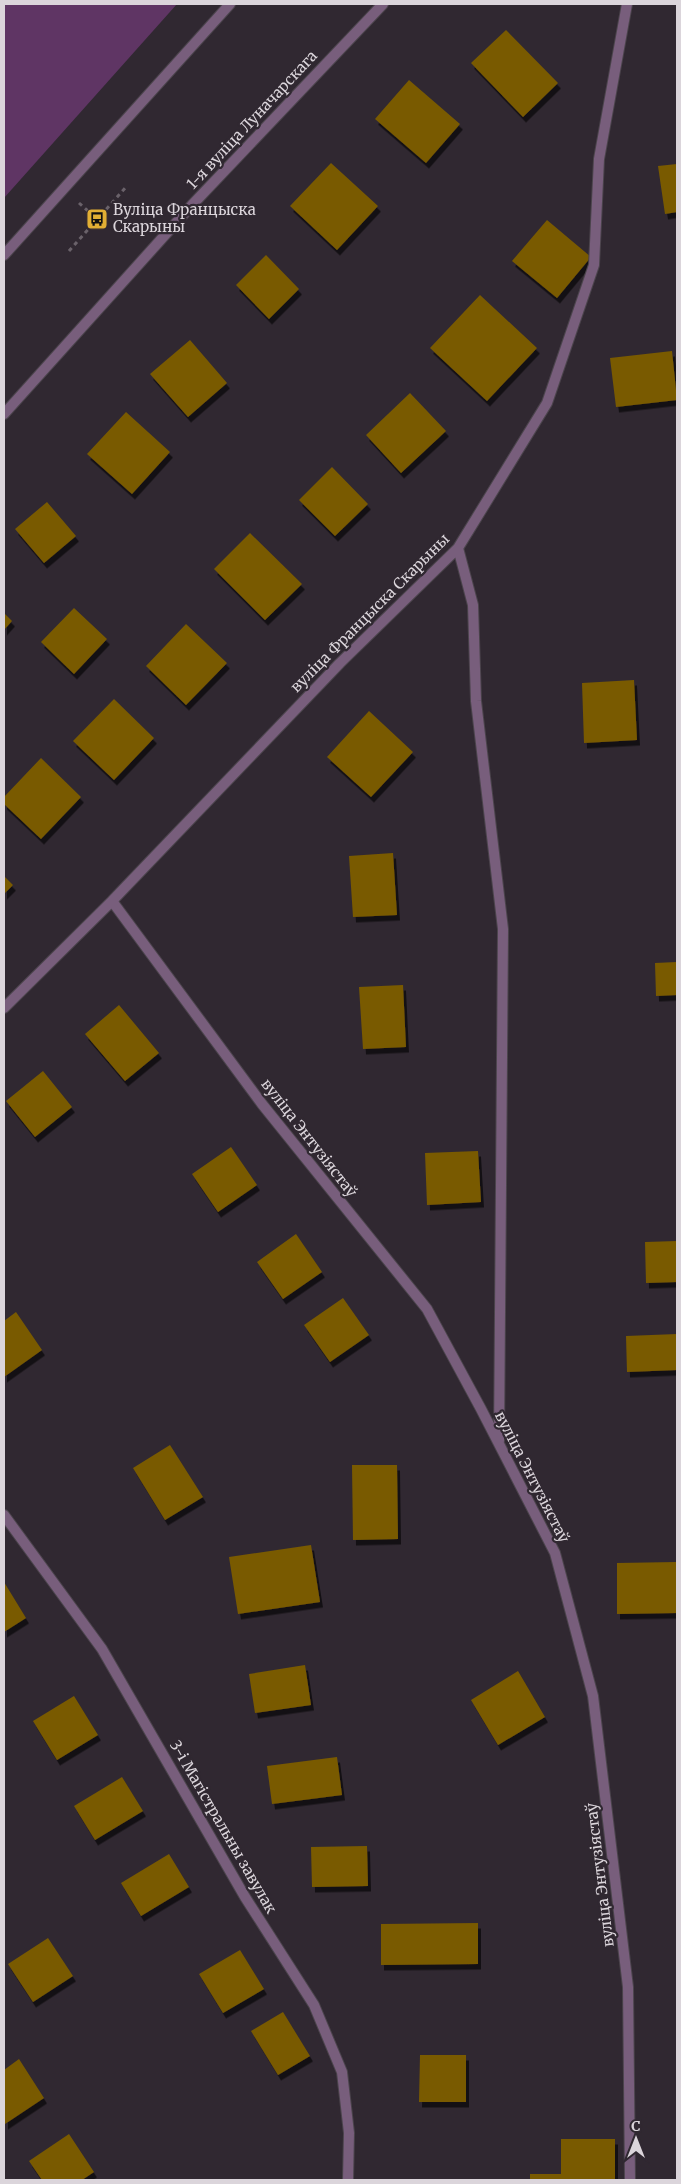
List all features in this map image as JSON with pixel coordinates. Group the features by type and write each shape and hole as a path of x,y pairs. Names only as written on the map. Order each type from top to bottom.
{"street":[{"path":"4,255 230,4"},
{"name":"1-я вуліца Луначарскага","path":"4,414 192,205 382,4"},
{"name":"вуліца Францыска Скарыны","path":"4,1008 112,901 340,663 458,548 547,403 594,265 599,159 627,4"},
{"path":"458,548 473,605 476,701 503,929 499,1444"},
{"name":"вуліца Энтузіястаў","path":"112,901 262,1104 427,1309 499,1444 554,1553 593,1696 628,1987 630,2180"},
{"name":"3-і Магістральны завулак","path":"4,1515 102,1649 245,1897 314,2005 342,2072 349,2134 348,2180"}],"path":[{"path":"69,251 127,186"}],"shaded area":[{"path":"4,4 177,4 4,198"}],"building":[{"path":"506,30 558,83 523,117 471,63"},
{"path":"409,80 460,124 426,163 375,119"},
{"path":"331,163 378,206 337,250 290,206"},
{"path":"677,164 677,212 665,214 658,166"},
{"path":"547,220 591,257 557,298 512,261"},
{"path":"266,255 299,289 269,319 236,285"},
{"path":"480,295 537,348 487,401 430,348"},
{"path":"190,340 227,383 188,417 150,374"},
{"path":"672,351 677,400 616,407 610,358"},
{"path":"410,393 446,431 401,473 366,435"},
{"path":"126,412 170,452 132,494 87,454"},
{"path":"332,467 368,504 335,536 299,500"},
{"path":"47,502 76,536 44,563 15,529"},
{"path":"250,533 302,584 265,620 214,569"},
{"path":"74,608 107,639 74,674 41,642"},
{"path":"4,613 12,621 4,630"},
{"path":"186,624 227,663 186,705 146,666"},
{"path":"634,680 637,740 584,743 582,683"},
{"path":"114,699 154,738 114,780 73,741"},
{"path":"369,711 413,752 371,797 327,757"},
{"path":"41,758 81,797 41,839 4,804 4,797"},
{"path":"393,853 397,915 353,917 349,856"},
{"path":"4,876 13,885 4,894"},
{"path":"677,962 677,995 656,996 655,963"},
{"path":"403,985 406,1047 363,1049 359,987"},
{"path":"119,1005 159,1053 125,1081 85,1034"},
{"path":"43,1071 72,1107 35,1137 6,1101"},
{"path":"231,1147 257,1185 218,1212 192,1174"},
{"path":"478,1151 481,1202 427,1205 425,1153"},
{"path":"296,1234 322,1272 283,1299 257,1262"},
{"path":"677,1241 677,1282 646,1283 645,1242"},
{"path":"343,1298 369,1335 330,1362 304,1325"},
{"path":"16,1312 42,1350 4,1377 4,1321"},
{"path":"677,1334 677,1370 627,1372 626,1336"},
{"path":"170,1445 203,1497 165,1520 133,1468"},
{"path":"352,1465 397,1465 398,1539 353,1540"},
{"path":"311,1545 320,1602 238,1614 229,1557"},
{"path":"677,1562 677,1613 617,1614 617,1563"},
{"path":"4,1582 26,1618 4,1632"},
{"path":"305,1665 311,1705 255,1713 249,1674"},
{"path":"518,1671 545,1717 498,1745 471,1700"},
{"path":"74,1696 98,1735 57,1760 33,1721"},
{"path":"337,1757 342,1795 272,1804 267,1766"},
{"path":"122,1777 143,1811 95,1840 74,1806"},
{"path":"367,1846 368,1886 312,1887 311,1847"},
{"path":"169,1854 189,1887 141,1916 121,1883"},
{"path":"478,1923 478,1964 381,1965 381,1924"},
{"path":"48,1938 73,1976 33,2002 8,1964"},
{"path":"240,1950 264,1989 223,2013 199,1974"},
{"path":"283,2012 310,2056 278,2075 251,2031"},
{"path":"420,2055 466,2055 466,2102 419,2102"},
{"path":"19,2059 44,2098 5,2124 4,2070"},
{"path":"69,2134 94,2172 82,2180 42,2180 29,2161"},
{"path":"561,2139 615,2139 615,2180 530,2180 530,2174 561,2174"}],"place":[{"name":"Вуліца Францыска Скарыны","path":"97,219"}]}
